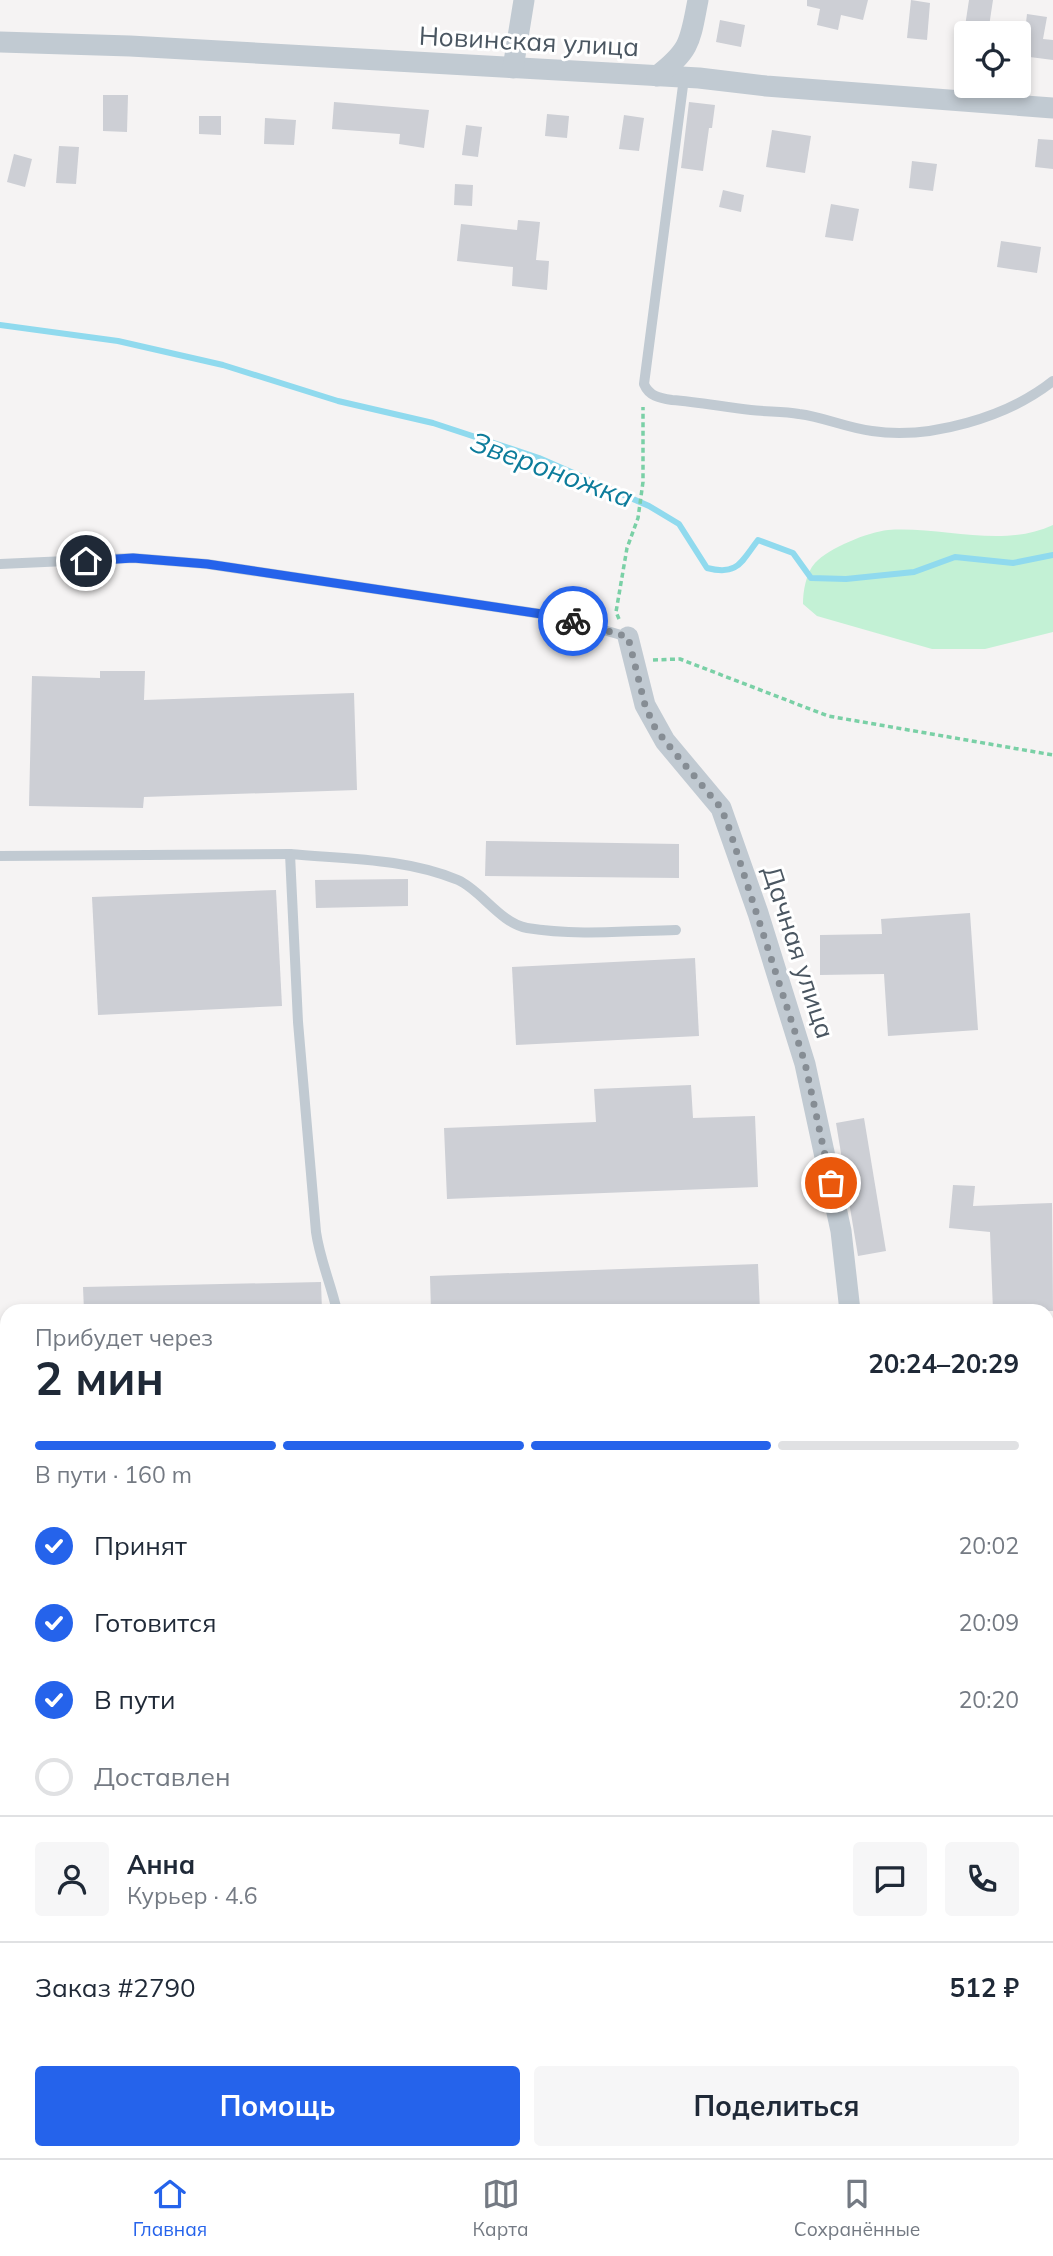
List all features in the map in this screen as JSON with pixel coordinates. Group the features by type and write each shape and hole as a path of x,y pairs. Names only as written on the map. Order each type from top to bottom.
{"street":[{"path":"513,68 524,0"},
{"path":"657,76 678,60 691,38 698,0"},
{"path":"691,38 700,67 717,81"},
{"name":"Новинская улица","path":"0,42 130,46 657,76 1053,108"},
{"name":"Дачная улица","path":"628,637 645,705 654,726 721,808 758,913 805,1063 842,1231 849,1304"}],"lane":[{"path":"684,78 644,384 647,392 659,398 800,414 872,431 903,433 963,424 1036,395 1053,381"},
{"path":"0,565 133,558 207,564 555,616 628,637"},
{"path":"290,854 298,1022 316,1233 319,1255 331,1283 336,1304"},
{"path":"0,856 290,854 406,865 460,881 497,911 524,928 579,932 676,930"}],"path":[{"path":"628,637 616,612 627,548 638,518 643,482 644,384"},
{"path":"634,660 680,659 828,716 1053,755"}],"green space":[{"path":"1053,525 1053,632 985,649 932,649 817,616 803,604 806,582 815,563 839,546 870,534 888,530 909,530 993,536 1033,532"}],"building":[{"path":"807,0 868,0 863,20 841,15 838,30 817,25 820,9 807,6"},
{"path":"911,0 930,3 927,40 907,38"},
{"path":"969,0 993,0 990,21 966,21"},
{"path":"1027,14 1047,17 1043,39 1053,40 1053,60 1031,57 1031,21 1026,21"},
{"path":"720,20 745,25 741,47 716,42"},
{"path":"103,95 128,95 127,132 103,131"},
{"path":"334,102 429,110 424,148 399,144 400,134 332,129"},
{"path":"689,102 715,105 703,171 681,168"},
{"path":"547,114 569,116 567,138 545,136"},
{"path":"624,115 644,118 639,151 619,149"},
{"path":"199,116 221,116 221,135 199,134"},
{"path":"265,118 296,120 294,145 264,144"},
{"path":"466,125 482,127 478,157 462,155"},
{"path":"772,130 811,136 805,173 766,167"},
{"path":"1038,139 1053,140 1053,169 1035,167"},
{"path":"59,146 79,147 76,184 56,183"},
{"path":"14,154 32,159 25,187 7,182"},
{"path":"912,161 937,164 933,191 909,188"},
{"path":"455,184 473,185 472,206 454,205"},
{"path":"723,190 744,195 741,212 719,207"},
{"path":"831,204 859,209 853,241 825,237"},
{"path":"518,220 540,222 536,260 549,261 547,290 512,286 513,267 457,261 461,224 517,230"},
{"path":"1001,241 1041,247 1037,273 997,267"},
{"path":"100,671 145,671 144,700 354,693 357,790 144,797 143,808 29,806 32,676 100,678"},
{"path":"486,841 679,844 679,878 485,876"},
{"path":"408,879 408,906 316,908 315,880"},
{"path":"276,890 282,1006 98,1015 92,897"},
{"path":"970,913 978,1030 888,1036 884,974 820,975 820,935 882,934 881,919"},
{"path":"695,958 699,1036 516,1045 512,967"},
{"path":"691,1085 693,1118 755,1116 758,1187 447,1199 444,1128 596,1122 594,1089"},
{"path":"864,1118 886,1251 858,1256 836,1123"},
{"path":"953,1185 975,1186 973,1206 1052,1203 1053,1304 993,1304 990,1232 949,1228"},
{"path":"758,1264 760,1304 431,1304 430,1276"},
{"path":"321,1282 322,1304 84,1304 83,1287"}],"waterway":[{"name":"Звероножка","path":"0,325 118,341 223,365 338,401 433,423 539,458 649,506 679,524 707,568 726,570 738,565 758,540 793,553 811,578 846,579 914,572 955,557 1013,563 1053,555"}],"way so far":[{"path":"573,621 628,637 645,705 654,726 721,808 758,913 805,1063 831,1183"}],"route":[{"path":"86,561 133,558 207,564 555,616 573,621"}]}
